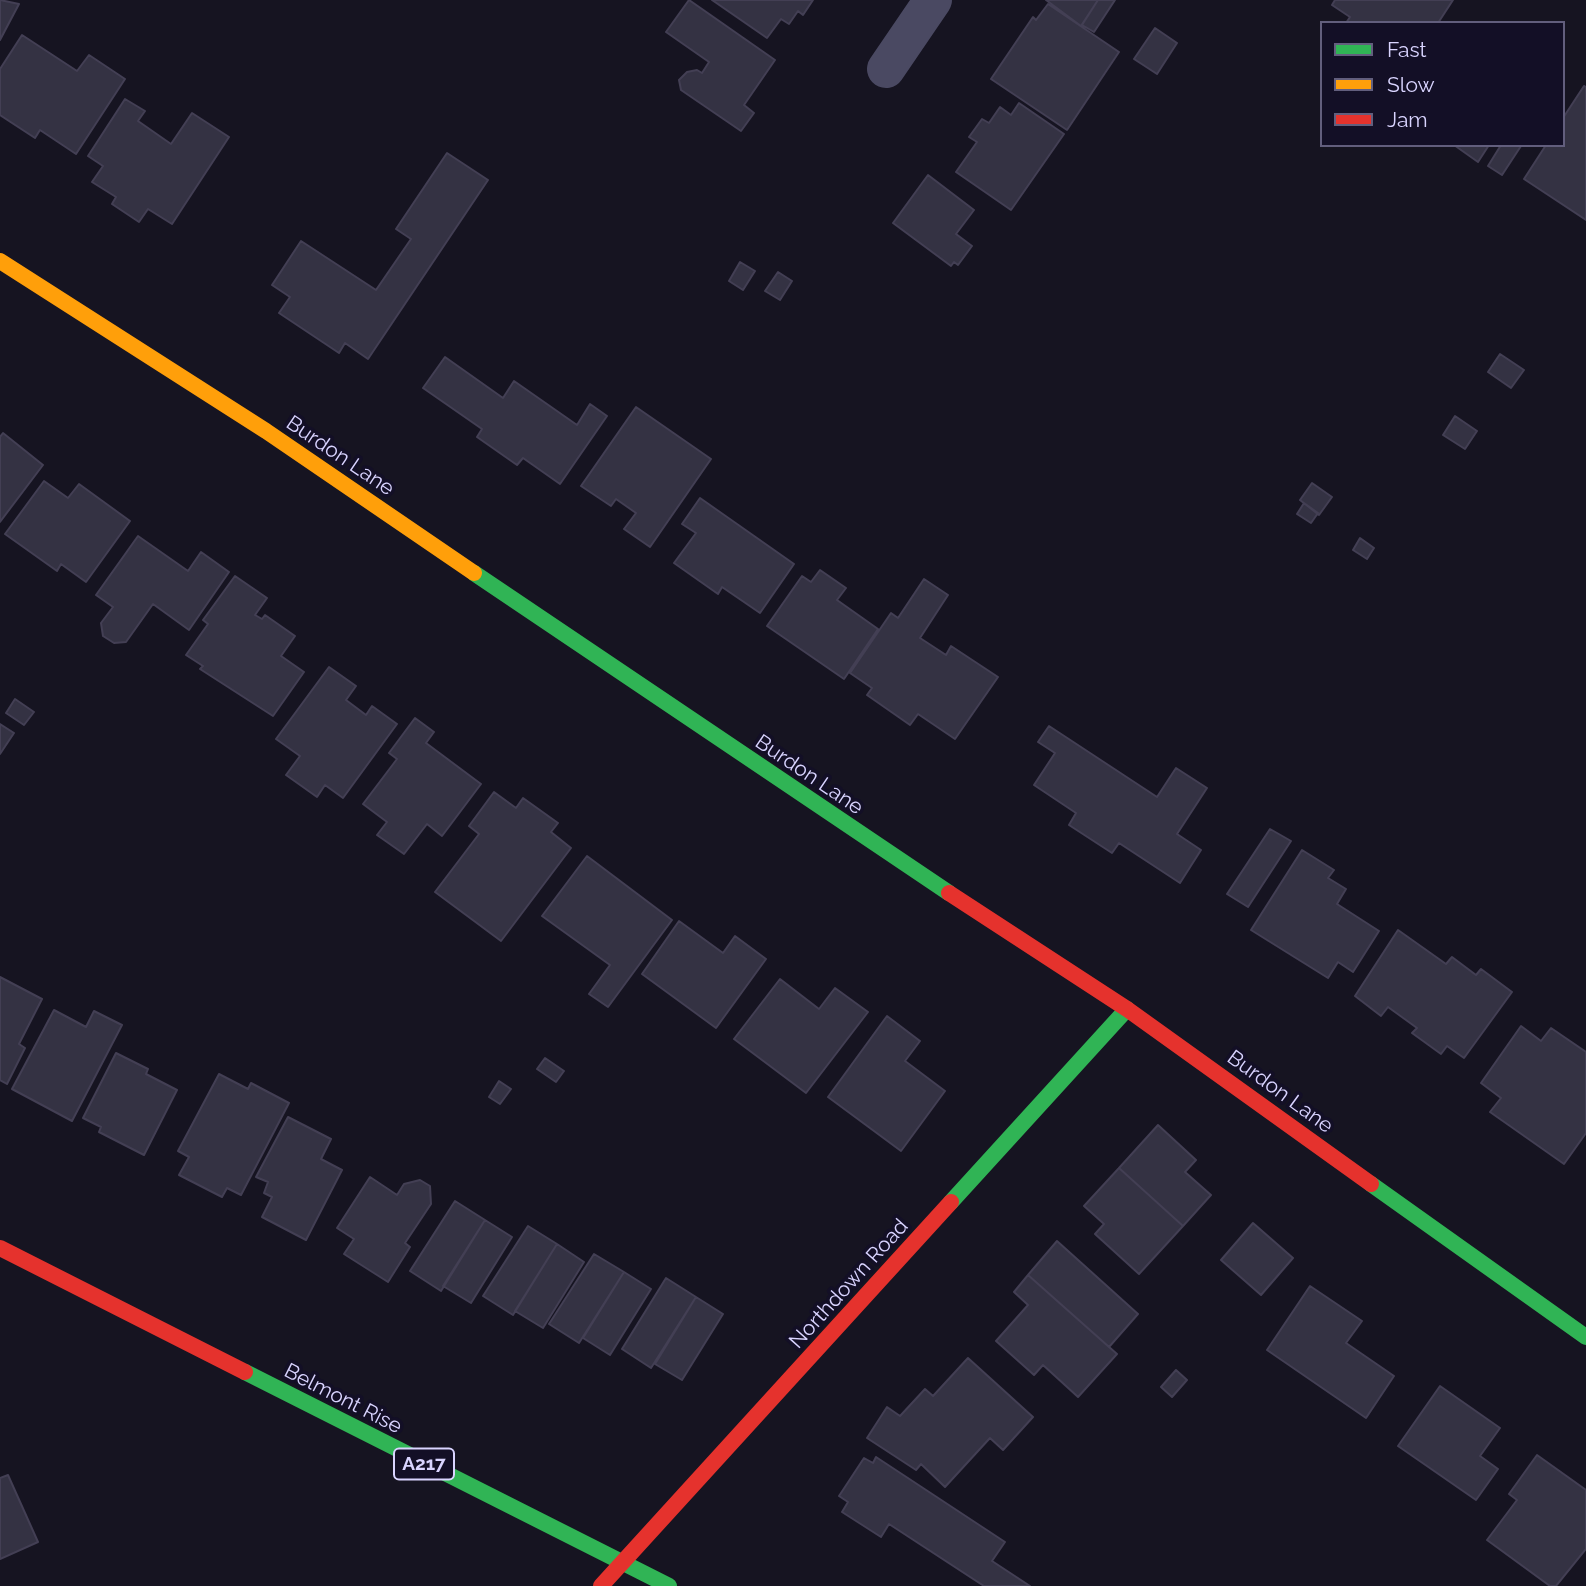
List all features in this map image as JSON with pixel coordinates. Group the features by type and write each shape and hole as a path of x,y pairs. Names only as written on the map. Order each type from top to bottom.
{"main road":[{"name":"Burdon Lane","path":"0,261 265,431 850,829 1127,1009 1586,1337"},
{"name":"Northdown Road","path":"601,1586 1127,1009"},
{"name":"Belmont Rise","path":"0,1248 669,1586"}],"street":[{"path":"886,69 933,0"}],"building":[{"path":"0,0 19,4 0,40"},
{"path":"689,0 775,60 744,105 754,113 741,131 681,90 679,80 687,72 697,70 702,73 709,62 666,32"},
{"path":"712,0 813,0 803,15 798,11 789,24 781,19 767,38"},
{"path":"1046,0 1098,0 1081,26"},
{"path":"1098,0 1115,0 1094,32 1082,25"},
{"path":"1335,0 1453,0 1439,21 1347,21 1350,17 1332,5"},
{"path":"1048,4 1119,52 1067,130 991,79 1033,17 1036,20"},
{"path":"1155,28 1177,43 1157,74 1134,59"},
{"path":"22,35 77,71 89,55 125,79 76,154 40,130 35,138 0,115 0,69"},
{"path":"1584,86 1586,87 1586,220 1524,179 1545,147 1565,147 1565,115"},
{"path":"125,99 145,111 138,121 171,144 192,113 229,137 172,224 148,209 139,222 112,204 116,197 92,182 103,166 88,156"},
{"path":"1019,103 1064,134 1011,210 956,172 977,142 969,137 982,119 989,123 1000,107 1011,115"},
{"path":"1457,147 1488,147 1478,162"},
{"path":"1500,147 1520,147 1502,175 1488,166"},
{"path":"447,153 488,180 368,359 345,343 339,353 279,313 290,297 272,285 301,241 376,290 411,239 396,229"},
{"path":"928,175 974,210 956,234 972,246 958,265 954,262 951,266 893,223"},
{"path":"740,262 755,271 743,290 729,281"},
{"path":"778,272 792,281 780,300 765,291"},
{"path":"1500,354 1524,370 1511,388 1488,372"},
{"path":"445,357 503,398 514,381 577,425 590,404 607,416 560,484 523,458 517,465 477,437 482,429 423,388"},
{"path":"636,407 711,459 650,547 624,529 636,513 616,499 611,506 581,486"},
{"path":"1455,416 1477,431 1465,449 1443,435"},
{"path":"3,433 43,465 0,522 0,437"},
{"path":"44,481 68,498 79,484 130,521 86,582 61,564 57,571 5,534"},
{"path":"1312,483 1332,497 1319,515 1300,500"},
{"path":"700,498 794,564 760,613 722,587 718,594 674,563 696,533 682,524"},
{"path":"1304,503 1318,513 1311,523 1297,514"},
{"path":"138,536 188,571 201,552 229,572 189,630 153,604 126,642 114,643 103,636 101,623 113,607 96,595"},
{"path":"1360,538 1374,548 1367,559 1353,550"},
{"path":"820,570 846,588 837,600 878,629 844,679 767,626 802,576 811,582"},
{"path":"235,576 267,598 255,615 262,619 265,615 295,636 281,656 304,672 273,716 200,669 203,666 186,655 208,624 203,620"},
{"path":"924,579 948,595 920,638 946,655 951,646 998,677 955,739 918,714 910,725 867,695 872,688 850,673 891,613 898,618"},
{"path":"329,667 356,686 346,700 366,715 372,706 397,724 343,798 325,785 317,797 286,775 300,756 276,739"},
{"path":"15,699 34,712 24,725 6,713"},
{"path":"415,718 434,732 426,743 481,784 442,836 427,824 404,854 377,835 387,822 363,804 397,759 389,753"},
{"path":"0,724 14,733 0,754"},
{"path":"1049,726 1157,797 1176,768 1207,788 1177,834 1201,850 1180,883 1119,843 1112,853 1069,825 1076,813 1034,785 1055,753 1038,742"},
{"path":"494,792 516,808 523,798 558,823 551,832 571,848 501,941 435,892 479,834 469,826"},
{"path":"1270,829 1291,841 1248,907 1227,894"},
{"path":"1302,850 1334,870 1328,878 1346,889 1337,904 1379,931 1353,972 1338,962 1328,978 1251,930"},
{"path":"587,856 672,920 608,1007 589,994 610,965 542,916"},
{"path":"679,921 723,953 735,936 766,959 716,1028 642,974"},
{"path":"1398,930 1446,964 1452,957 1476,975 1481,969 1512,992 1464,1058 1447,1046 1441,1054 1412,1033 1417,1028 1388,1007 1381,1016 1355,996"},
{"path":"0,977 42,999 19,1044 25,1048 7,1084 0,1080"},
{"path":"780,979 819,1009 835,988 868,1012 806,1093 734,1039"},
{"path":"54,1010 86,1027 94,1011 122,1025 72,1121 12,1089"},
{"path":"887,1016 920,1041 905,1061 945,1091 901,1151 828,1097"},
{"path":"1521,1026 1541,1041 1551,1028 1586,1052 1586,1133 1564,1164 1490,1112 1501,1098 1481,1083"},
{"path":"116,1053 148,1069 146,1074 177,1090 144,1155 99,1132 101,1127 83,1118"},
{"path":"545,1058 564,1071 556,1082 537,1069"},
{"path":"219,1074 248,1089 251,1083 289,1103 241,1195 227,1188 222,1197 179,1175 189,1157 178,1151"},
{"path":"499,1081 511,1089 500,1104 489,1097"},
{"path":"288,1117 331,1139 321,1159 342,1170 306,1240 262,1217 272,1197 264,1193 268,1182 256,1177"},
{"path":"1158,1125 1196,1160 1185,1172 1211,1195 1183,1226 1119,1168"},
{"path":"1119,1168 1183,1226 1139,1274 1095,1234 1104,1224 1084,1206"},
{"path":"370,1177 397,1195 404,1184 420,1180 430,1186 431,1204 405,1243 410,1247 388,1282 344,1254 354,1239 337,1228"},
{"path":"455,1201 485,1220 441,1291 410,1271"},
{"path":"485,1220 512,1237 471,1303 443,1286"},
{"path":"1253,1223 1293,1258 1261,1295 1221,1260"},
{"path":"528,1226 557,1244 513,1315 483,1296"},
{"path":"1057,1241 1138,1314 1109,1347 1028,1275"},
{"path":"557,1244 584,1262 543,1328 515,1311"},
{"path":"594,1254 624,1272 579,1343 549,1324"},
{"path":"624,1272 651,1289 610,1355 583,1338"},
{"path":"1028,1275 1117,1354 1078,1397 1043,1365 1034,1375 996,1341 1028,1305 1014,1292"},
{"path":"666,1278 696,1297 651,1368 622,1349"},
{"path":"1310,1286 1362,1321 1346,1343 1394,1376 1366,1418 1267,1350"},
{"path":"696,1297 723,1314 682,1380 655,1364"},
{"path":"968,1358 1033,1417 1003,1450 990,1438 945,1487 921,1464 916,1470 867,1438 887,1407 900,1416 925,1389 933,1396"},
{"path":"1176,1370 1187,1380 1172,1397 1161,1387"},
{"path":"1440,1386 1500,1428 1480,1456 1498,1469 1476,1500 1398,1446"},
{"path":"1537,1455 1586,1490 1586,1549 1556,1586 1550,1586 1487,1540 1517,1500 1509,1494"},
{"path":"876,1457 1005,1542 992,1561 1030,1586 984,1586 889,1524 881,1537 842,1512 848,1502 839,1496 864,1458 873,1463"},
{"path":"8,1475 38,1542 0,1559 0,1478"}],"traffic: fast":[{"path":"474,573 949,893"},
{"path":"951,1202 1127,1009"},
{"path":"1371,1184 1586,1337"},
{"path":"245,1372 669,1586"}],"traffic: slow":[{"path":"0,261 266,431 474,573"}],"traffic: jam":[{"path":"949,893 1127,1009 1371,1184"},
{"path":"601,1586 951,1202"},
{"path":"0,1248 245,1372"}]}
